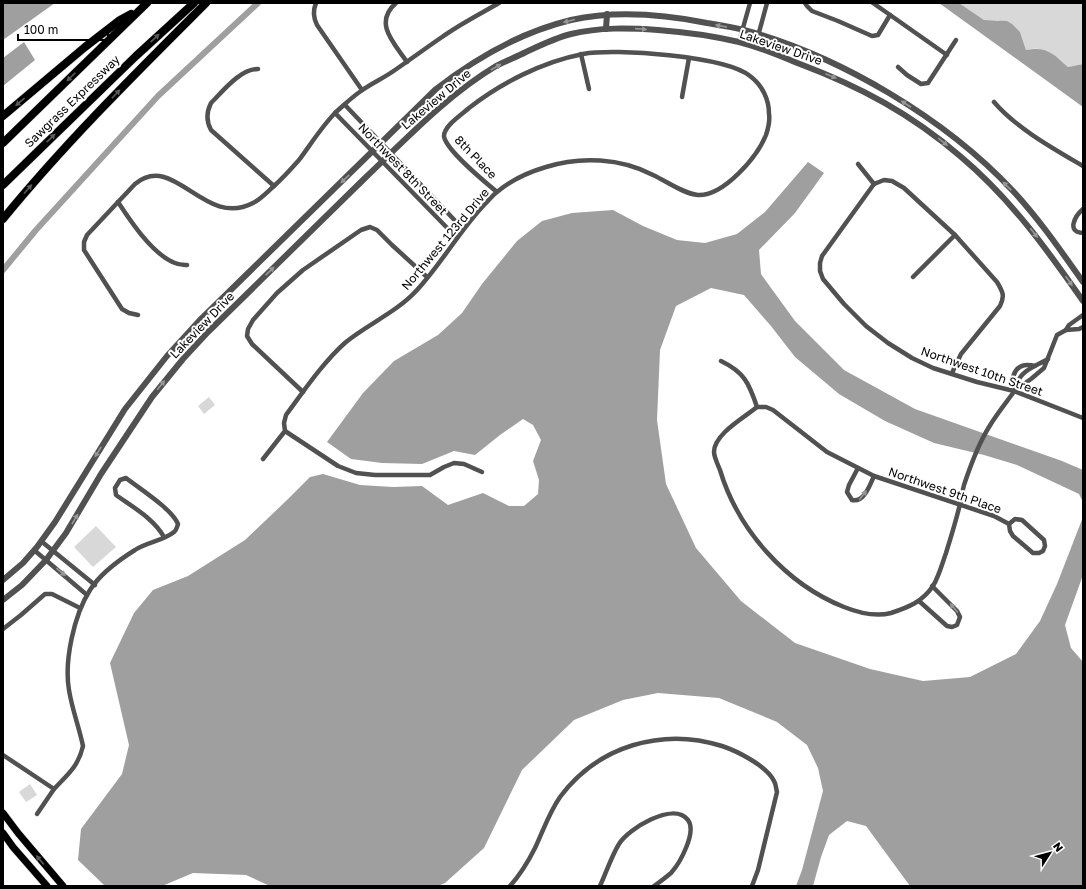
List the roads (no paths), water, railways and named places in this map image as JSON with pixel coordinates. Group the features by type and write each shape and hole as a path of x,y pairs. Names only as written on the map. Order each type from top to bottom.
{"highway":[{"name":"Sawgrass Expressway","path":"3,143 147,3"},
{"name":"Sawgrass Expressway","path":"3,185 136,56 194,3"},
{"path":"3,219 92,118 206,3"},
{"path":"3,116 85,47 120,20 139,10"}],"main road":[{"path":"3,813 63,886"},
{"path":"3,833 13,847 47,886"}],"street":[{"path":"316,3 314,19 317,25 362,90"},
{"path":"396,3 388,12 385,26 407,62"},
{"path":"138,315 129,313 122,309 89,260 84,250 84,242 87,235 140,179 156,175 172,180 204,200 217,206 229,209 237,209 254,203 274,186 298,160 335,113 362,90 381,80 447,33 499,3"},
{"path":"739,42 750,3"},
{"path":"755,47 767,3"},
{"path":"806,3 812,11 838,20 872,36 878,35 890,16"},
{"path":"873,3 947,55"},
{"path":"606,29 607,14"},
{"name":"Lakeview Drive","path":"3,580 23,563 41,541 55,522 119,418 167,356 199,321 436,89 462,69 477,60 533,32 571,20 607,14 664,16 743,30 759,34 810,53 860,78 905,102 946,132 983,163 1012,191 1040,223 1083,282"},
{"name":"Lakeview Drive","path":"3,600 22,585 53,552 101,474 152,397 183,359 208,332 382,162 443,105 471,82 499,64 555,39 574,33 629,28 676,31 739,42 848,83 878,98 906,115 961,156 1002,196 1033,231 1083,301"},
{"path":"898,67 921,84 928,83 956,40"},
{"path":"588,90 581,54 601,51 648,53 689,58 682,96"},
{"name":"8th Place","path":"497,192 472,170 447,144 444,135 447,128 462,114 498,88 524,74 554,61 581,54"},
{"name":"Northwest 123rd Drive","path":"263,459 285,431 284,423 286,415 303,392 343,345 362,330 399,306 415,292 463,229 497,192 520,178 544,167 571,161 600,160 624,164 650,173 672,185 697,195 709,193 721,188 732,180 754,155 766,135 770,118 768,103 762,88 751,76 739,69 724,64 689,58"},
{"path":"258,69 251,69 243,72 211,103 206,116 207,124 210,130 274,186"},
{"path":"994,102 1002,112 1047,145 1083,166"},
{"name":"Northwest 8th Street","path":"345,105 463,229"},
{"name":"Northwest 8th Street","path":"335,113 457,238"},
{"path":"858,164 874,184 884,180 892,181 904,188 955,235 998,282 1004,299 993,316 961,354 952,373"},
{"name":"Northwest 10th Street","path":"874,184 822,256 820,262 820,270 823,279 844,304 866,326 888,343 912,358 933,368 977,382 1014,391 1082,418"},
{"path":"118,202 144,239 172,263 187,265"},
{"path":"1083,209 1074,218 1073,224 1078,233 1083,233"},
{"path":"303,392 252,344 248,336 248,328 253,320 277,293 303,270 361,230 370,227 377,230 427,277"},
{"path":"913,277 955,235"},
{"path":"244,277 253,288"},
{"path":"1014,391 1044,368 1057,335 1066,330 1083,315"},
{"path":"1066,330 1079,329 1083,327"},
{"path":"721,361 735,368 749,384 757,407 724,433 717,442 714,452 722,478 734,506 751,533 768,554 787,572 830,601 851,610 869,614 888,614 919,602 932,586 940,570 960,505 964,486 988,428 1014,391 1020,377 1048,359"},
{"path":"1014,391 1012,383 1014,373 1017,369 1030,364 1035,366"},
{"name":"Northwest 9th Place","path":"757,407 766,407 774,410 827,452 874,476 994,516 1009,524"},
{"path":"1082,418 1083,412"},
{"path":"285,431 338,466 356,473 375,475 430,476 444,467 454,463 464,464 482,472"},
{"name":"Northwest 9th Place","path":"858,468 847,492 852,500 856,501 861,498 874,476"},
{"path":"37,814 54,789 75,767 83,746 68,688 69,651 80,608 94,584 106,572 124,557 142,545 164,537 175,532 178,524 176,518 126,478 120,480 115,488 116,495 159,528 164,537"},
{"name":"Northwest 9th Place","path":"1015,519 1022,520 1044,540 1045,546 1043,551 1033,553 1013,536 1010,531 1009,524 1015,519"},
{"path":"41,541 94,584"},
{"path":"34,550 87,595"},
{"path":"919,602 947,626 952,627 957,625 960,617 957,610 932,586"},
{"path":"3,629 45,594 52,594 80,608"},
{"path":"510,886 517,878 534,849 547,819 560,797 577,777 598,761 622,748 651,740 679,738 700,740 723,746 747,758 765,770 774,781 777,792 776,798 758,870 752,886"},
{"path":"3,755 54,789"},
{"path":"600,886 619,844 638,825 655,818 672,814 680,815 687,819 690,825 687,844 680,860 671,872 654,886"}],"waterway":[{"path":"3,270 36,230 158,96 258,3"}]}
